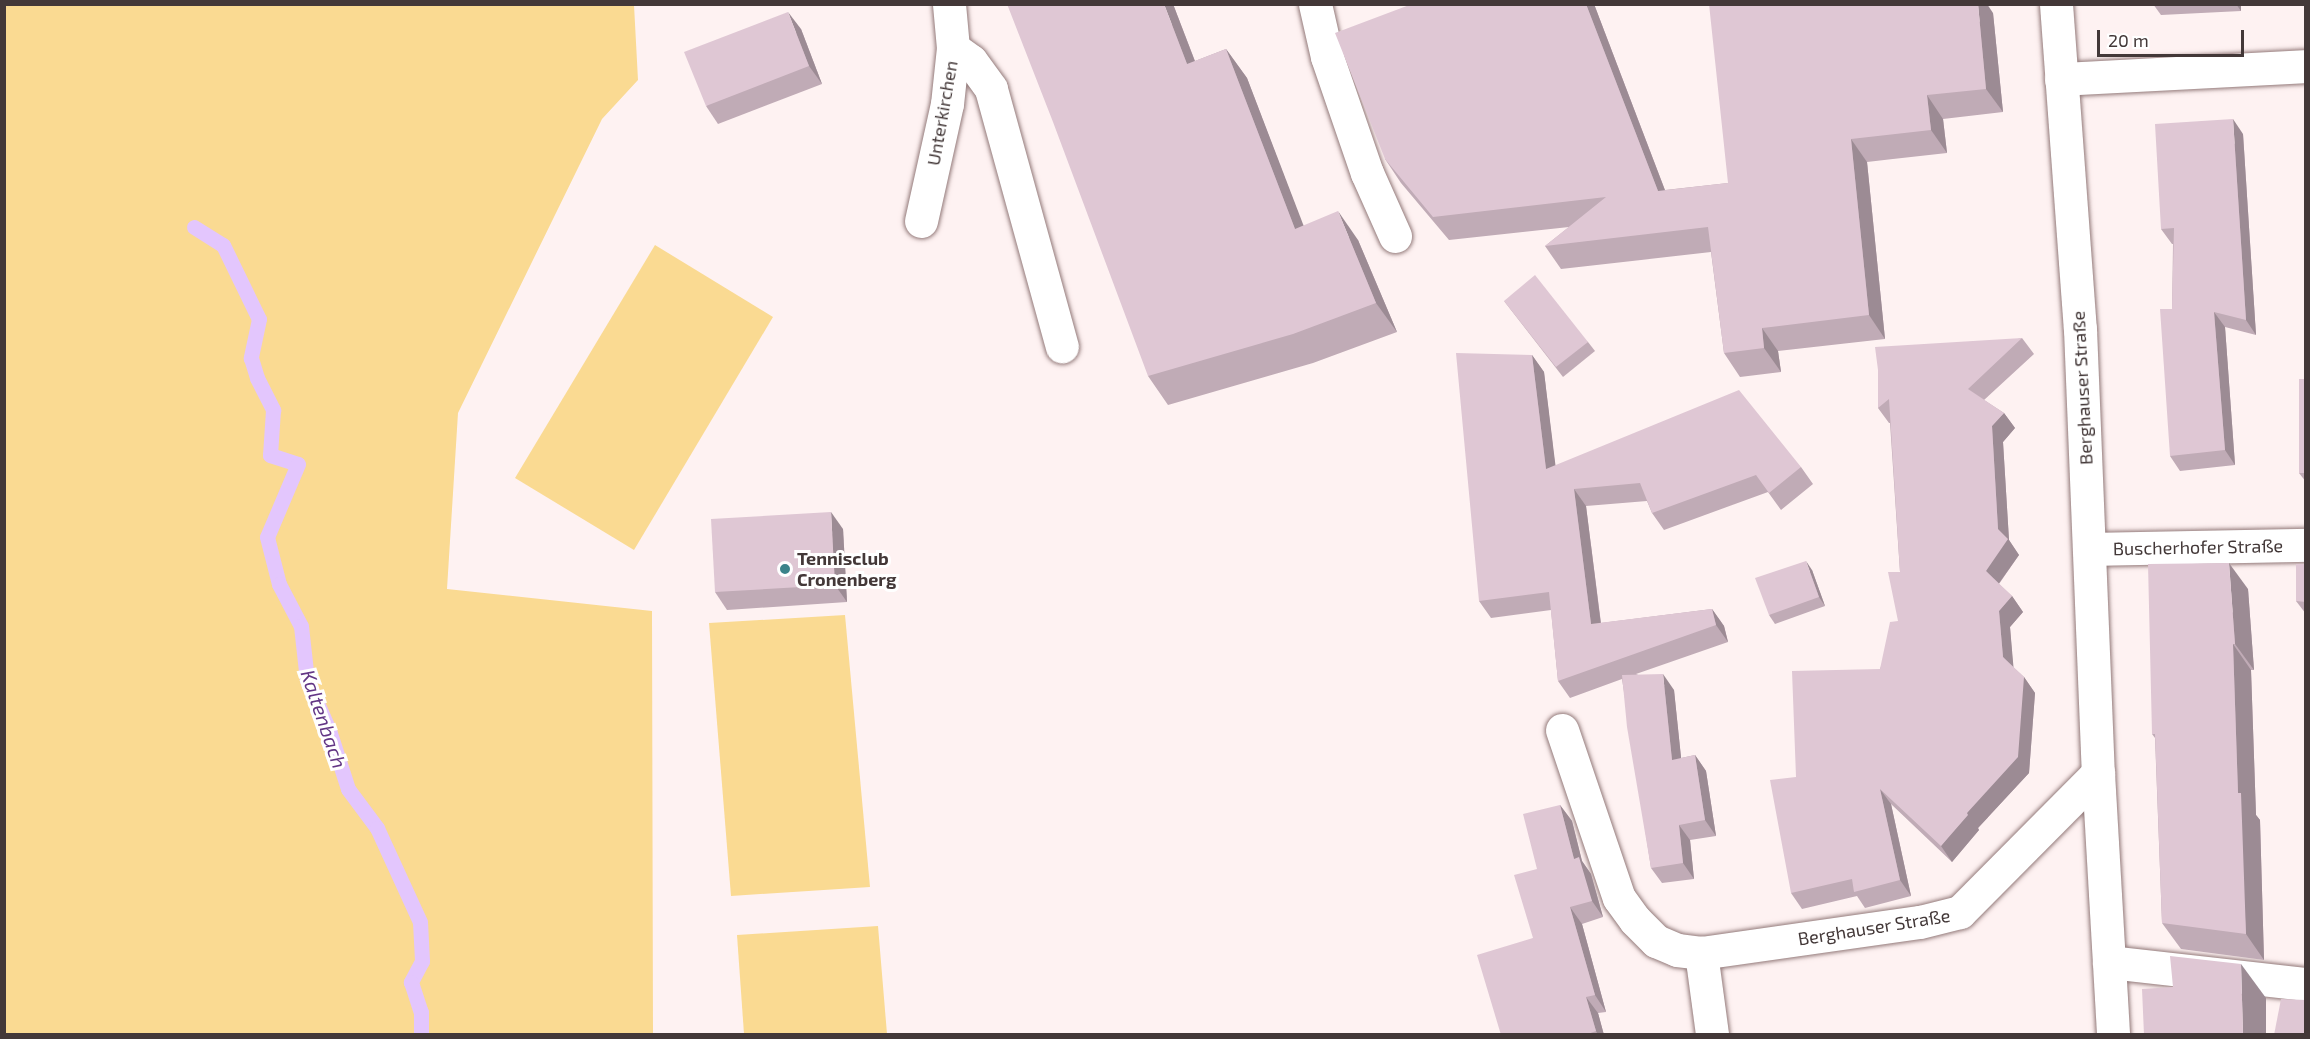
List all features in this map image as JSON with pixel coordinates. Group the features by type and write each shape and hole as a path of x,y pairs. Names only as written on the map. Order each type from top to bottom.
{"street":[{"name":"Unterkirchen","path":"921,221 947,104 953,48 949,4"},
{"path":"1315,4 1328,57 1360,152 1395,236"},
{"name":"Berghauser Straße","path":"2056,4 2080,329 2091,549 2098,773 2113,1035"},
{"path":"953,48 971,62 991,89 1062,346"},
{"path":"2061,80 2306,66"},
{"name":"Buscherhofer Straße","path":"2091,549 2306,545"},
{"name":"Berghauser Straße","path":"1562,730 1619,898 1635,920 1656,941 1677,950 1701,953 1920,922 1960,912 2098,773"},
{"path":"1701,953 1712,1035"},
{"path":"2109,962 2306,984"}],"shaded area":[{"path":"5,4 634,5 638,80 602,119 458,413 447,589 652,611 653,1034 5,1034"},
{"path":"655,245 773,317 634,550 515,478"},
{"path":"845,615 870,887 731,896 709,623"},
{"path":"878,926 887,1034 744,1034 737,935"}],"building":[{"path":"1007,4 1164,4 1187,64 1226,49 1295,229 1338,211 1376,303 1293,334 1148,376"},
{"path":"1412,4 1586,4 1658,191 1728,183 1709,4 1978,4 1986,89 1927,95 1931,130 1851,139 1869,315 1762,328 1764,348 1724,353 1708,227 1545,246 1606,197 1433,217 1385,159 1335,33"},
{"path":"788,12 809,66 706,106 684,52"},
{"path":"2233,119 2246,320 2214,312 2225,450 2170,456 2160,309 2172,309 2174,228 2161,229 2155,124"},
{"path":"1535,275 1588,342 1556,367 1504,301"},
{"path":"2022,338 1968,389 2004,413 1992,426 1998,529 2008,539 1986,571 2012,596 1999,611 2003,657 2024,677 2018,757 1967,813 1968,815 1941,846 1880,789 1900,880 1854,892 1852,879 1791,893 1770,780 1796,777 1792,671 1880,669 1890,622 1898,621 1888,572 1900,572 1889,399 1878,408 1878,370 1875,347"},
{"path":"1456,353 1532,355 1546,469 1739,390 1801,467 1769,493 1756,475 1652,513 1640,483 1574,489 1591,624 1712,609 1716,625 1558,681 1549,592 1479,601"},
{"path":"2299,379 2306,379 2306,473 2299,473"},
{"name":"Tennisclub Cronenberg","path":"831,512 835,585 715,592 711,519"},
{"path":"1806,561 1819,597 1769,615 1755,578"},
{"path":"2229,563 2235,644 2233,644 2238,793 2241,793 2246,934 2162,923 2155,734 2152,734 2148,564"},
{"path":"2296,564 2306,564 2306,602 2296,601"},
{"path":"1663,674 1672,760 1695,755 1705,820 1679,825 1683,863 1651,868 1627,727 1622,675"},
{"path":"1560,805 1574,859 1579,857 1592,901 1570,907 1595,995 1586,997 1596,1031 1585,1035 1501,1035 1477,955 1533,938 1514,875 1537,869 1523,814"},
{"path":"2170,956 2241,964 2243,1035 2144,1035 2142,989 2173,987"},
{"path":"2281,999 2306,1000 2306,1035 2274,1035"}],"waterway":[{"name":"Kaltenbach","path":"194,227 223,245 259,319 251,358 257,378 273,410 270,455 298,464 267,537 279,584 301,626 307,680 329,730 348,789 377,828 420,922 422,961 411,982 421,1012 421,1034"}],"place":[{"name":"Tennisclub Cronenberg","path":"785,569"}]}
